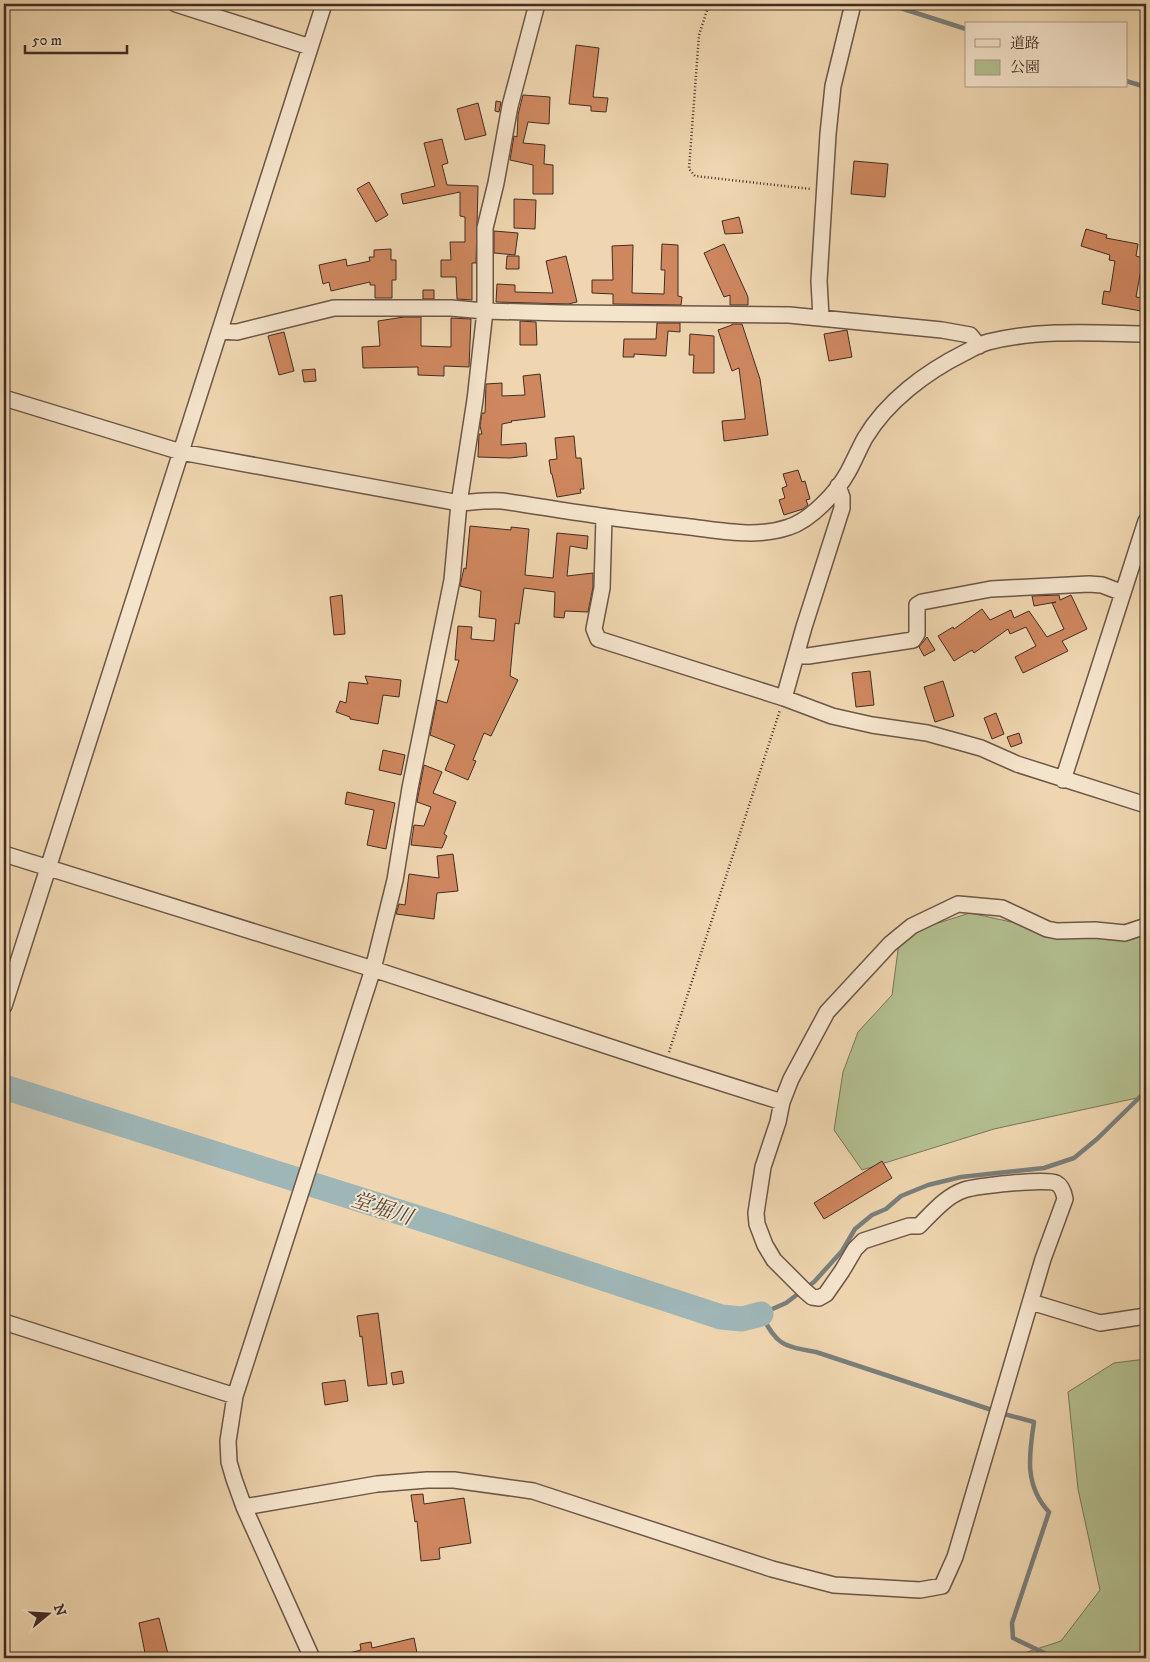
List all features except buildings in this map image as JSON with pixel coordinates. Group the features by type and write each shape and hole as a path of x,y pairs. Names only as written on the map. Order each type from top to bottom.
{"street":[{"path":"176,4 310,47"},
{"path":"4,1006 324,4"},
{"path":"312,1658 244,1507 234,1479 228,1441 235,1396 373,969 395,880 410,788 452,580 459,503 475,400 485,311 485,228 496,183 510,106 537,4"},
{"path":"821,317 819,281 833,86 853,4"},
{"path":"220,331 237,332 334,308 451,308 485,311 821,317 942,330 970,335 979,346"},
{"path":"4,398 181,452 459,503 500,501 604,517 740,533 778,530 800,522 820,506 847,474 866,437 893,403 948,361 987,342 1018,337 1054,334 1146,334"},
{"path":"784,698 842,508 842,497 838,486"},
{"path":"604,517 602,588 594,629 598,639 784,698 832,716 872,725 927,733 981,748 1017,764 1146,806"},
{"path":"1064,780 1146,521"},
{"path":"796,656 808,656 913,640 916,634 917,604 968,592 1089,584 1102,585 1123,593"},
{"path":"4,854 373,969 782,1102"},
{"path":"244,1507 377,1484 454,1480 533,1491 772,1569 834,1585 920,1590 942,1586 955,1557 1043,1259 1065,1199 1062,1189 1057,1183 1051,1181 1011,1183 964,1190 942,1204 919,1226 902,1228 862,1241 826,1294 819,1298 812,1297 774,1260 765,1245 757,1224 756,1214 764,1168 782,1102 791,1079 820,1024 837,1000 897,938 912,926 958,904 1002,908 1047,929 1057,931 1095,930 1125,933 1146,926"},
{"path":"1031,1302 1100,1323 1146,1316"},
{"path":"4,1322 235,1396"}],"path":[{"path":"709,4 698,35 689,169 695,176 825,190"},
{"path":"664,1065 784,698"}],"green space":[{"path":"970,913 1080,937 1146,918 1146,1096 994,1129 862,1170 834,1130 843,1072 858,1032 892,995 900,935"},
{"path":"1146,1359 1146,1658 1009,1658 1061,1641 1100,1590 1078,1489 1068,1392 1114,1363"}],"waterway":[{"path":"888,4 965,29"},
{"path":"1128,82 1146,87"},
{"name":"堂堀川","path":"4,1087 450,1228 721,1317 742,1319 761,1314"},
{"path":"1055,1658 1013,1638 1012,1623 1049,1512 1035,1491 1030,1469 1034,1422 1004,1414 816,1352 788,1346 776,1338 761,1314 786,1303 814,1282 842,1251 855,1229 872,1215 886,1209 901,1196 928,1185 961,1177 1044,1168 1074,1158 1097,1139 1146,1091"}]}
